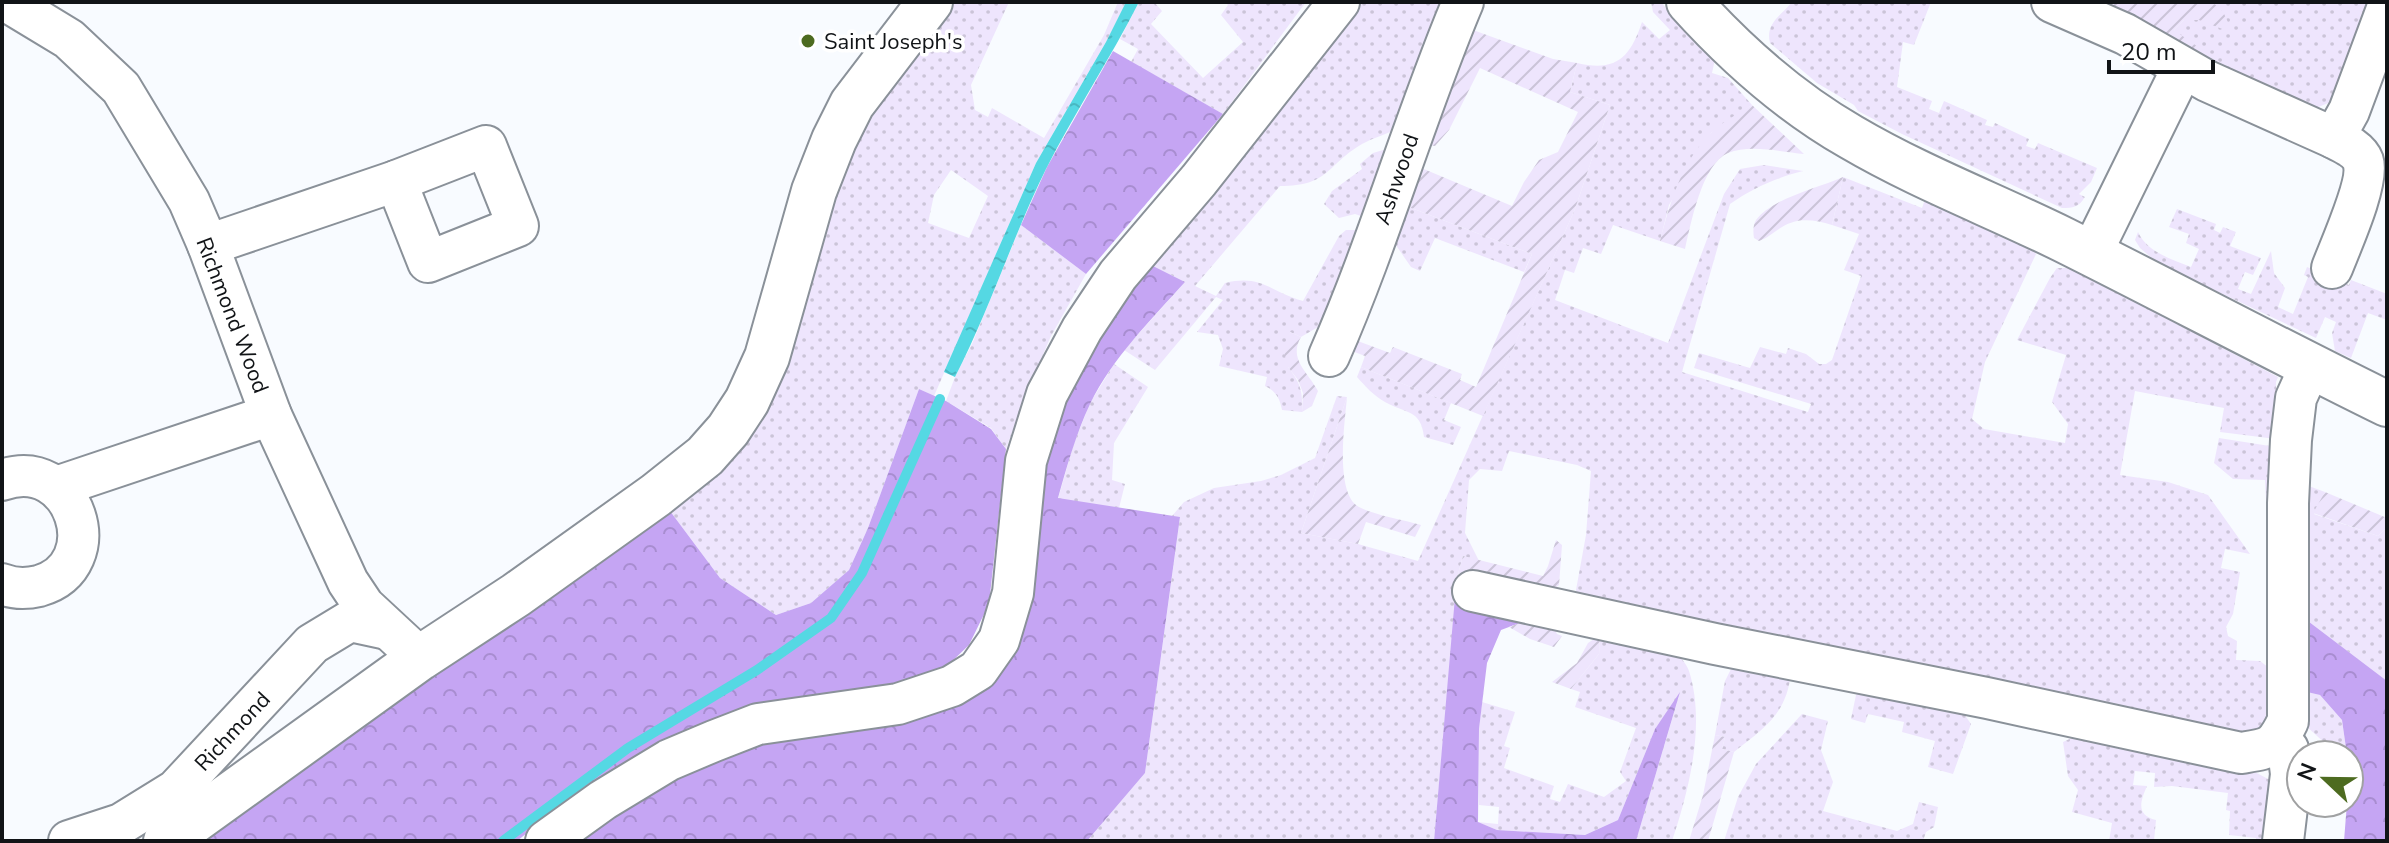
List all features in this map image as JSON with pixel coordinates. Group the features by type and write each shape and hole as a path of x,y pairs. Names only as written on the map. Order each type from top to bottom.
{"street":[{"name":"Richmond Wood","path":"8,2 69,39 121,88 189,201 271,415 348,582 364,606 420,658"},
{"path":"166,841 420,658 516,595 656,495 705,456 728,430 747,401 767,357 814,191 834,140 852,104 930,2"},
{"path":"546,841 603,800 656,768 714,741 758,724 898,704 952,686 978,670 999,640 1013,593 1026,461 1047,394 1082,329 1118,275 1199,180 1339,2"},
{"name":"Ashwood","path":"1329,356 1347,316 1405,149 1463,2"},
{"path":"1689,2 1761,73 1803,106 1851,137 2387,404"},
{"path":"2052,2 2125,34 2182,69 2353,148 2363,160 2364,175 2332,268"},
{"path":"2334,138 2349,111 2387,9"},
{"path":"2091,254 2182,69"},
{"path":"208,245 396,181"},
{"path":"1473,591 2241,753 2266,749 2278,741 2288,721 2291,440 2296,398 2310,367"},
{"path":"56,487 271,415"},
{"path":"2,480 23,476 40,478 56,487 70,500 77,518 79,537 74,556 62,572 47,583 28,588 2,584"},
{"name":"Richmond","path":"69,841 121,824 176,790 312,644 350,621 387,629"},
{"path":"2278,741 2288,749 2291,774 2283,841"}],"shaded area":[{"path":"949,2 1009,2 971,85 975,110 988,117 992,108 1044,138 1104,35 1118,2 1126,2 1036,163 934,396 919,389 868,528 849,570 811,603 776,615 720,578 667,507 735,449 848,145","holes":["951,170 988,196 969,238 928,223 934,195"]},
{"path":"1139,2 1154,2 1162,11 1151,24 1203,78 1243,42 1221,15 1228,5 1225,2 1306,2 1223,114 1131,62 1138,49 1120,39"},
{"path":"1360,2 1448,2 1398,129 1362,144 1318,178 1280,186 1195,286 1216,296 1225,283 1257,282 1303,301 1339,236 1346,230 1360,230 1323,324 1301,337 1290,332 1288,367 1300,388 1302,412 1282,410 1277,396 1265,386 1267,377 1219,366 1223,349 1218,335 1197,332 1223,300 1216,297 1155,370 1124,350 1185,282 1151,265"},
{"path":"1651,2 1661,2 1715,59 1712,73 1728,78 1752,105 1711,133 1669,205 1660,241 1613,225 1601,254 1583,248 1574,273 1565,270 1555,300 1668,343 1724,194 1740,169 1764,165 1803,171 1765,184 1730,204 1682,372 1808,412 1811,404 1694,368 1699,353 1750,368 1760,347 1786,354 1788,348 1806,354 1819,364 1832,360 1861,276 1844,270 1859,234 1832,225 1843,177 1922,208 1927,194 2029,242 2036,254 1985,362 1972,419 1984,429 2065,443 2068,424 2052,402 2066,355 2017,340 2057,268 2069,268 2082,274 2278,377 2276,439 2220,432 2224,408 2135,391 2120,475 2168,482 2208,495 2250,554 2225,549 2221,568 2240,572 2233,614 2226,627 2228,636 2237,641 2236,660 2260,661 2273,671 2272,713 2256,735 2240,738 1580,604 1576,590 1586,535 1591,471 1577,465 1509,451 1502,471 1480,469 1469,480 1465,533 1479,561 1463,556 1458,574 1434,841 1087,841 1145,773 1180,518 1172,516 1184,502 1214,488 1281,475 1315,458 1337,396 1347,397 1301,533 1358,544 1418,561 1575,209 1610,105 1570,92 1577,63 1602,65 1620,59 1632,45 1642,22 1659,39 1670,30 1653,12"},
{"path":"1792,2 1931,2 1914,45 1903,42 1897,87 1932,101 1929,109 1939,113 1944,101 1987,120 1985,125 1993,127 1995,123 2029,139 2026,146 2035,149 2038,143 2097,168 2091,182 2079,194 2085,197 2075,206 2062,208 1858,111 1854,105 1817,83 1770,43 1772,25"},
{"path":"2094,2 2209,2 2220,8 2229,25 2225,30 2199,20 2184,20 2174,30 2201,49 2199,57"},
{"path":"2210,2 2372,2 2333,101 2316,108 2304,108 2199,57 2174,30 2184,20 2199,20 2214,3"},
{"path":"1473,30 1553,59 1577,63 1570,92 1610,105 1575,209 1483,416 1361,367 1365,356 1352,351 1355,340 1390,353 1393,347 1462,374 1460,380 1476,387 1532,254 1406,206 1419,167 1512,206 1539,160 1558,152 1578,112 1480,68 1449,130 1435,146 1427,145"},
{"path":"1752,105 1804,154 1756,149 1728,153 1719,159 1705,181 1685,249 1660,241 1673,198 1691,158 1714,130"},
{"path":"1390,148 1364,217 1355,214 1339,218 1324,204 1332,191 1362,169 1360,164 1373,153"},
{"path":"1843,177 1832,225 1801,221 1788,224 1759,241 1754,238 1756,220 1763,212 1796,194"},
{"path":"1406,206 1532,254 1524,272 1435,238 1420,271 1411,267 1393,241"},
{"path":"2177,209 2216,224 2214,230 2220,233 2223,227 2236,232 2230,246 2261,258 2253,275 2245,272 2238,289 2251,294 2271,251 2274,273 2285,288 2278,307 2293,314 2308,277 2304,275 2307,267 2349,285 2351,280 2387,294 2387,320 2368,313 2351,358 2335,351 2332,333 2336,322 2325,317 2316,338 2153,259 2135,240 2138,232 2153,250 2191,267 2199,249 2186,243 2189,234 2169,227"},
{"path":"1021,225 1086,274 1051,336 1006,449 991,428 946,401"},
{"path":"1290,332 1301,337 1298,359 1318,391 1312,406 1302,412 1303,393 1288,367 1284,351"},
{"path":"1114,364 1148,387 1114,443 1112,480 1125,484 1119,508 1058,499 1073,446 1090,403"},
{"path":"1361,367 1451,403 1444,420 1461,427 1453,445 1424,437 1416,417 1381,400 1357,377"},
{"path":"1347,397 1343,456 1346,488 1351,500 1365,510 1421,525 1415,537 1366,522 1358,544 1301,533"},
{"path":"2219,438 2276,447 2268,537 2265,480 2233,479 2214,463"},
{"path":"2298,482 2325,492 2314,514 2378,536 2387,527 2387,681 2296,612"},
{"path":"2325,492 2387,518 2387,527 2378,536 2313,513"},
{"path":"1556,540 1562,545 1559,585 1547,593 1458,574 1463,556 1543,576"},
{"path":"1550,618 1557,634 1562,636 1554,647 1530,639 1509,627 1525,621"},
{"path":"1600,635 1670,647 1689,671 1694,691 1696,735 1689,779 1672,841 1636,841 1679,696 1655,729 1618,820 1585,835 1497,830 1477,822 1498,824 1499,807 1479,805 1482,702 1515,712 1504,746 1510,748 1504,768 1554,786 1550,799 1560,802 1568,784 1604,797 1626,781 1620,772 1636,728 1575,707 1580,692 1571,689 1599,654"},
{"path":"1600,635 1599,654 1571,689 1552,682 1577,663 1588,643"},
{"path":"1732,667 1791,672 1785,699 1773,718 1734,752 1722,749 1725,737 1715,735 1725,681"},
{"path":"1867,684 1955,701 1971,724 1953,774 1928,767 1935,741 1902,732 1904,722 1868,714 1865,723 1851,719 1856,695"},
{"path":"2294,689 2320,695 2342,720 2345,739 2320,739 2306,726"},
{"path":"1802,714 1828,721 1821,750 1833,782 1823,811 1897,831 1913,824 1919,802 1938,807 1934,827 1926,832 1923,841 1724,841 1738,797 1756,764"},
{"path":"1715,735 1725,737 1722,749 1734,752 1708,841 1689,841 1703,795"},
{"path":"2078,735 2253,771 2276,780 2277,841 2256,841 2256,838 2229,835 2230,811 2226,810 2228,793 2172,786 2154,787 2155,773 2135,771 2133,785 2147,786 2141,807 2145,815 2156,820 2154,841 2109,841 2112,823 2072,812 2078,790 2068,776 2063,742"}],"green space":[{"path":"1113,51 1223,114 1086,274 1021,225 1047,167"},
{"path":"1151,265 1185,282 1133,340 1099,387 1080,427 1058,498 1180,517 1145,773 1087,841 568,841 719,754 765,739 967,698 1002,670 1024,625 1046,454 1063,402 1094,340"},
{"path":"919,389 946,401 991,429 1006,449 989,604 969,645 946,667 547,817 517,841 179,841 667,507 720,578 776,615 811,603 849,570 868,528"},
{"path":"1455,597 1525,621 1501,630 1487,663 1479,729 1478,822 1497,830 1585,835 1618,820 1655,729 1680,692 1636,841 1434,841"},
{"path":"2296,612 2387,681 2387,841 2344,841 2346,819 2365,819 2365,739 2345,739 2342,720 2320,695 2294,689"}],"water":[{"path":"1126,2 1139,2 1046,169 955,377 944,372 1036,163"}],"waterway":[{"path":"503,841 628,748 757,670 831,618 862,573 940,399"}],"place":[{"name":"Saint Joseph's","path":"808,41"}]}
